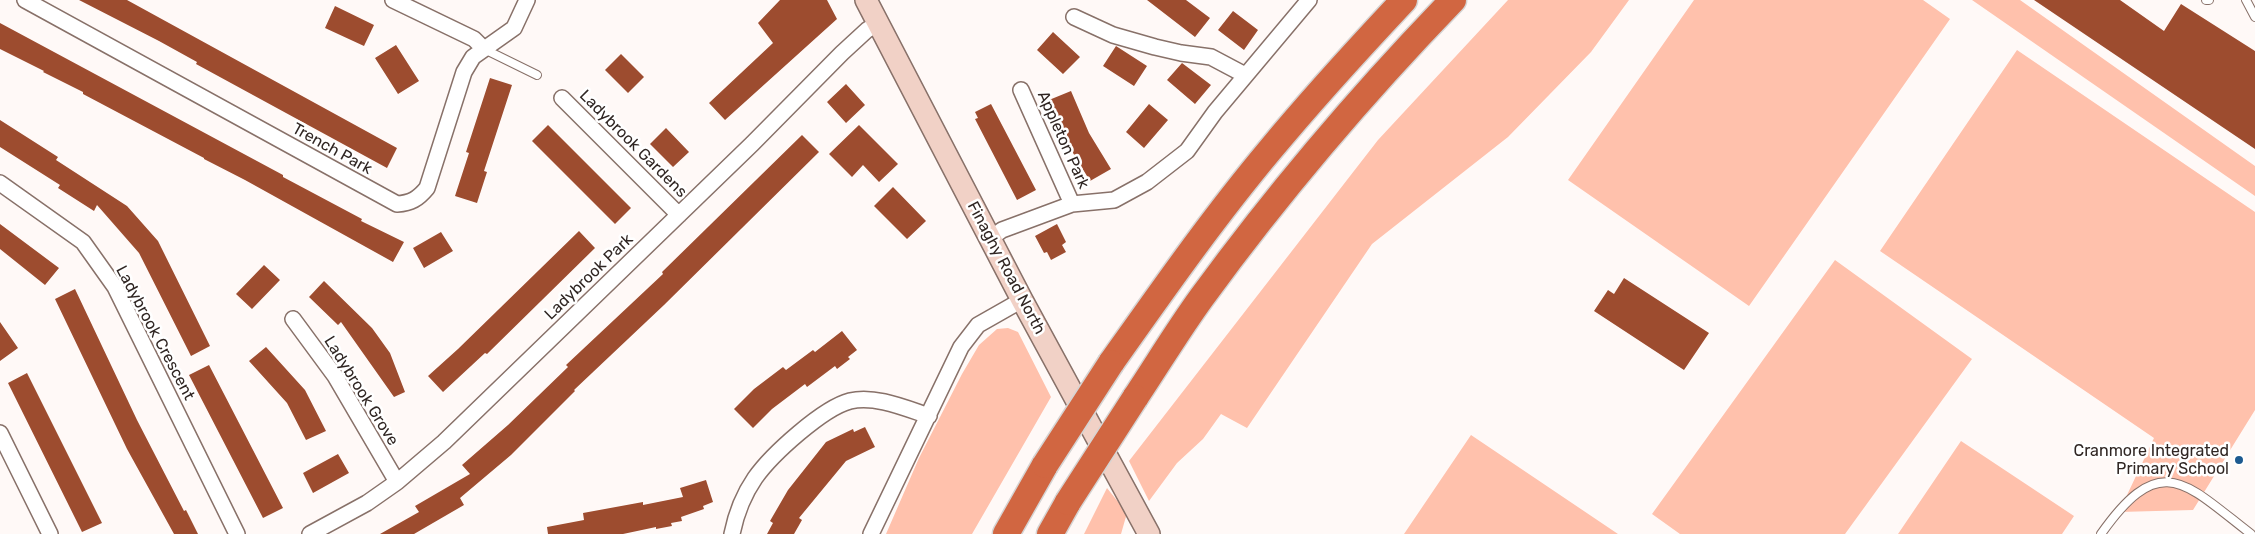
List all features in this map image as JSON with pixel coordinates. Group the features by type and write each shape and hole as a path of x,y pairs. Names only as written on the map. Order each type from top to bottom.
{"highway":[{"path":"1006,534 1045,465 1111,363 1183,261 1269,152 1331,78 1404,0"},
{"path":"1050,534 1068,502 1202,298 1255,228 1368,92 1453,0"}],"street":[{"name":"Trench Park","path":"25,0 397,204 409,203 419,198 427,188 464,72 473,57 514,28 527,0"},
{"path":"393,0 474,39 484,49"},
{"name":"Finaghy Road North","path":"866,0 1022,300 1149,534"},
{"name":"Appleton Park","path":"991,238 1002,230 1072,204 1114,200 1147,182 1187,151 1244,75 1309,0"},
{"path":"1074,17 1113,35 1181,53 1211,57 1244,75"},
{"name":"Ladybrook Park","path":"310,534 367,503 397,482 452,435 679,215 842,53 868,30 878,24"},
{"name":"Appleton Park","path":"1021,90 1072,204"},
{"name":"Ladybrook Gardens","path":"562,98 679,215"},
{"name":"Ladybrook Crescent","path":"0,182 83,242 115,287 237,534"},
{"path":"871,534 961,347 978,325 1022,300"},
{"name":"Ladybrook Grove","path":"293,320 334,376 397,482"},
{"path":"732,534 745,495 756,477 781,450 823,414 850,401 869,400 928,416"},
{"path":"0,433 50,534"}],"lane":[{"path":"2246,0 2255,17"},
{"path":"484,49 536,75"},
{"path":"2101,534 2112,518 2138,491 2163,481 2182,484 2251,534"}],"shaded area":[{"path":"1508,0 1629,0 1591,52 1508,137 1372,244 1247,428 1221,414 1203,439 1177,463 1149,501 1129,461 1378,140"},
{"path":"1694,0 1923,0 1950,19 1749,306 1568,180"},
{"path":"1972,0 2020,0 2255,166 2255,196"},
{"path":"2017,50 2255,212 2255,410 2193,510 2119,512 2154,438 1880,251"},
{"path":"1835,260 1972,359 1845,534 1680,534 1652,514"},
{"path":"1008,328 1018,332 1051,397 972,534 886,534 919,458 979,345 997,329"},
{"path":"1471,435 1618,534 1404,534"},
{"path":"1961,441 2074,516 2062,534 1898,534"},
{"path":"1107,488 1127,513 1121,534 1084,534"}],"building":[{"path":"79,0 127,0 397,148 387,168 196,64 197,62 159,41"},
{"path":"780,0 827,0 837,19 725,120 709,103 773,43 758,23"},
{"path":"1147,0 1186,0 1210,18 1195,37"},
{"path":"2034,0 2120,0 2164,31 2181,4 2255,51 2255,149"},
{"path":"335,6 374,25 364,46 325,28"},
{"path":"1233,11 1258,30 1244,50 1218,30"},
{"path":"0,23 283,175 283,177 362,219 361,221 404,242 393,262 245,180 83,94 83,92 0,49"},
{"path":"1053,32 1080,57 1063,74 1037,50"},
{"path":"396,45 419,81 398,94 375,58"},
{"path":"1116,46 1147,66 1134,86 1103,66"},
{"path":"621,54 644,77 628,93 605,70"},
{"path":"1182,63 1211,85 1195,104 1167,80"},
{"path":"490,78 512,85 484,171 487,172 477,203 455,196 469,153 466,152"},
{"path":"846,84 865,105 846,123 827,102"},
{"path":"1071,91 1089,133 1111,169 1090,181 1067,143 1049,100"},
{"path":"991,104 1036,190 1017,200 975,119 978,118 975,112"},
{"path":"1149,104 1168,120 1144,148 1126,132"},
{"path":"0,120 58,157 56,160 127,206 158,241 210,346 191,356 139,253 97,205 94,211 58,188 60,185 0,147"},
{"path":"548,125 631,208 615,224 532,141"},
{"path":"859,125 898,164 879,182 863,165 852,177 829,154"},
{"path":"666,128 689,152 673,167 650,144"},
{"path":"802,135 819,152 664,305 574,390 511,455 460,498 464,505 414,534 380,534 419,512 415,506 470,474 462,465 508,425 568,367 566,365 663,274 662,272"},
{"path":"893,187 926,221 907,239 874,206"},
{"path":"0,224 59,268 45,285 0,249"},
{"path":"1057,224 1066,242 1062,245 1066,252 1051,260 1047,252 1044,253 1035,236"},
{"path":"579,231 595,248 487,354 485,353 443,392 428,376"},
{"path":"441,232 453,251 424,268 413,248"},
{"path":"264,265 280,280 252,309 236,294"},
{"path":"1624,278 1709,333 1684,370 1594,311 1608,290 1614,294"},
{"path":"324,281 372,328 390,353 405,392 394,397 341,322 338,325 309,297"},
{"path":"75,289 137,420 198,534 174,534 127,449 55,299"},
{"path":"0,322 18,348 0,361"},
{"path":"842,331 857,350 848,357 850,359 837,369 835,366 807,387 805,384 772,409 753,428 734,409 754,389 783,367 786,370 813,350 815,352"},
{"path":"266,347 305,390 326,431 306,440 287,403 249,361"},
{"path":"209,365 283,508 263,518 189,375"},
{"path":"27,373 102,523 82,532 8,383"},
{"path":"865,427 875,447 846,461 799,518 802,520 794,534 767,534 773,523 770,521 788,490 826,442 853,429 854,432"},
{"path":"338,454 349,473 313,493 303,473"},
{"path":"706,480 713,502 703,506 704,509 681,517 682,521 671,523 672,526 656,529 656,527 623,534 548,534 547,527 584,520 583,513 643,502 643,505 683,497 680,488"}],"place":[{"name":"Cranmore Integrated Primary School","path":"2239,460"}]}
